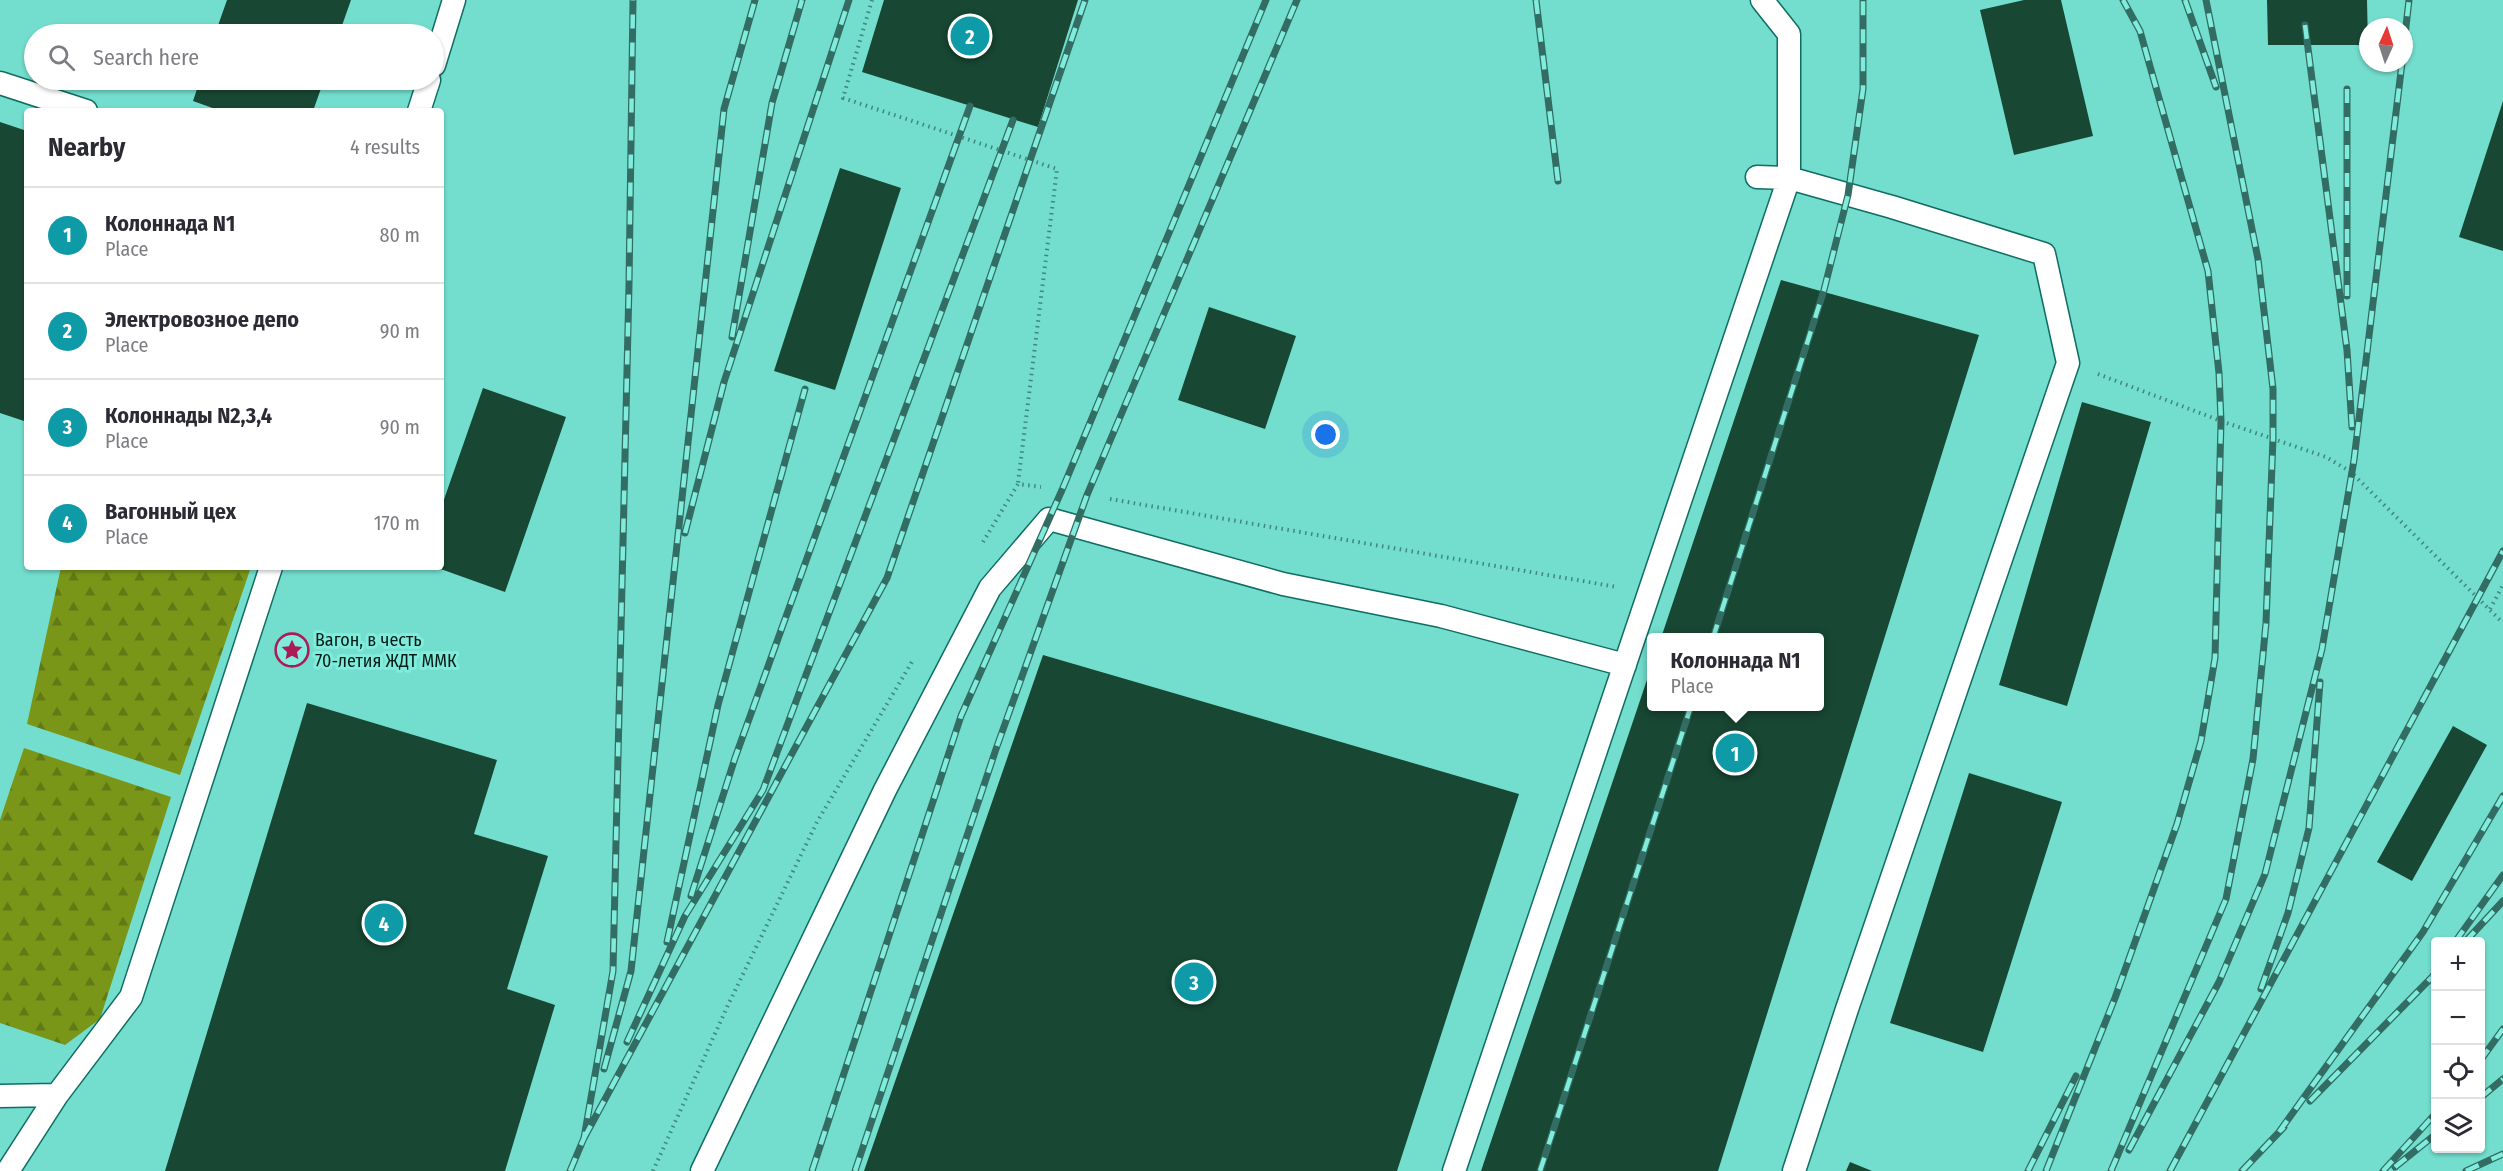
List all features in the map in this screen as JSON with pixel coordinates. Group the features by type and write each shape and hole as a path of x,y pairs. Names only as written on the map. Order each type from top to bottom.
{"lane":[{"path":"444,32 454,0"},
{"path":"1454,1171 1789,178 1789,34 1762,0"},
{"path":"0,83 77,108"},
{"path":"420,108 426,90"},
{"path":"1757,177 1789,178 2044,254 2068,363 1794,1171"},
{"path":"702,1171 885,790 990,588 1049,519 1283,584 1442,616 1625,665"},
{"path":"8,1171 57,1095 131,997 271,570"},
{"path":"0,1096 57,1095"}],"path":[{"path":"872,0 843,98 1057,169 1018,484 982,544"},
{"path":"2068,363 2221,421 2326,457 2351,472 2503,622"},
{"path":"1018,484 1051,488"},
{"path":"1098,497 1623,588"},
{"path":"2490,609 2503,585"},
{"path":"653,1171 728,1005 816,822 915,655"}],"green space":[{"path":"60,570 250,570 180,775 27,724"},
{"path":"24,748 171,797 100,1019 65,1045 0,1023 0,820"}],"building":[{"path":"227,0 351,0 343,24 219,24"},
{"path":"884,0 1078,0 1038,127 862,72"},
{"path":"2024,0 2061,0 2093,136 2014,155 1980,10"},
{"path":"2267,0 2367,0 2367,18 2359,18 2359,45 2268,45"},
{"path":"197,90 320,90 314,108 213,108 193,101"},
{"path":"2503,101 2503,251 2459,237"},
{"path":"0,122 24,130 24,421 0,413"},
{"path":"840,168 901,188 835,390 774,371"},
{"path":"1781,280 1979,335 1718,1171 1481,1171 1647,680 1647,711 1824,711 1824,633 1663,633"},
{"path":"1209,307 1296,336 1265,429 1178,400"},
{"path":"483,388 566,417 505,592 443,570 444,499"},
{"path":"2082,402 2151,422 2067,706 1999,685"},
{"path":"1043,655 1519,794 1397,1171 864,1171"},
{"path":"307,703 497,760 474,834 548,856 507,989 555,1005 505,1171 165,1171"},
{"path":"2453,726 2487,745 2412,881 2377,862"},
{"path":"1969,773 2062,802 1983,1052 1890,1023"},
{"path":"1850,1162 1872,1171 1846,1171"}],"railway":[{"path":"570,1171 584,1138 613,971 629,285 633,0"},
{"path":"604,1069 631,971 724,109 755,0"},
{"path":"732,337 772,103 802,0"},
{"path":"685,533 724,382 849,0"},
{"path":"584,1138 887,578 1085,0"},
{"path":"812,1171 961,716 1062,490 1266,0"},
{"path":"855,1171 996,749 1087,495 1297,0"},
{"path":"1536,0 1558,181"},
{"path":"1715,633 1824,290 1848,195 1863,89 1863,0"},
{"path":"2046,1171 2115,998 2177,824 2201,741 2215,658 2221,421 2219,373 2208,271 2140,31 2123,0"},
{"path":"2185,0 2216,87"},
{"path":"2111,1171 2226,899 2253,759 2266,623 2273,389 2258,259 2206,0"},
{"path":"2407,18 2409,0"},
{"path":"2305,25 2347,350 2352,427"},
{"path":"2129,1150 2219,982 2265,874 2322,649 2354,460 2401,72"},
{"path":"2347,89 2347,296"},
{"path":"691,896 735,758 970,106"},
{"path":"627,1042 685,916 763,790 1013,120"},
{"path":"667,942 718,705 805,389"},
{"path":"2170,1171 2503,551"},
{"path":"2261,989 2288,913 2309,828 2320,682"},
{"path":"1540,1171 1689,711"},
{"path":"2279,1132 2423,932 2503,796"},
{"path":"2459,937 2503,875"},
{"path":"2470,937 2503,901"},
{"path":"2310,1101 2431,978"},
{"path":"2485,1054 2503,1029"},
{"path":"2028,1171 2076,1076"},
{"path":"2485,1094 2503,1079"},
{"path":"2383,1171 2431,1118"},
{"path":"2242,1171 2284,1127"},
{"path":"2395,1167 2431,1138"},
{"path":"2466,1171 2503,1154"}],"place":[{"name":"Электровозное депо","path":"970,36"},
{"name":"Вагон, в честь 70-летия ЖДТ ММК","path":"292,650"},
{"name":"Колоннада N1","path":"1735,753"},
{"name":"Вагонный цех","path":"384,923"},
{"name":"Колоннады N2,3,4","path":"1194,982"}]}
